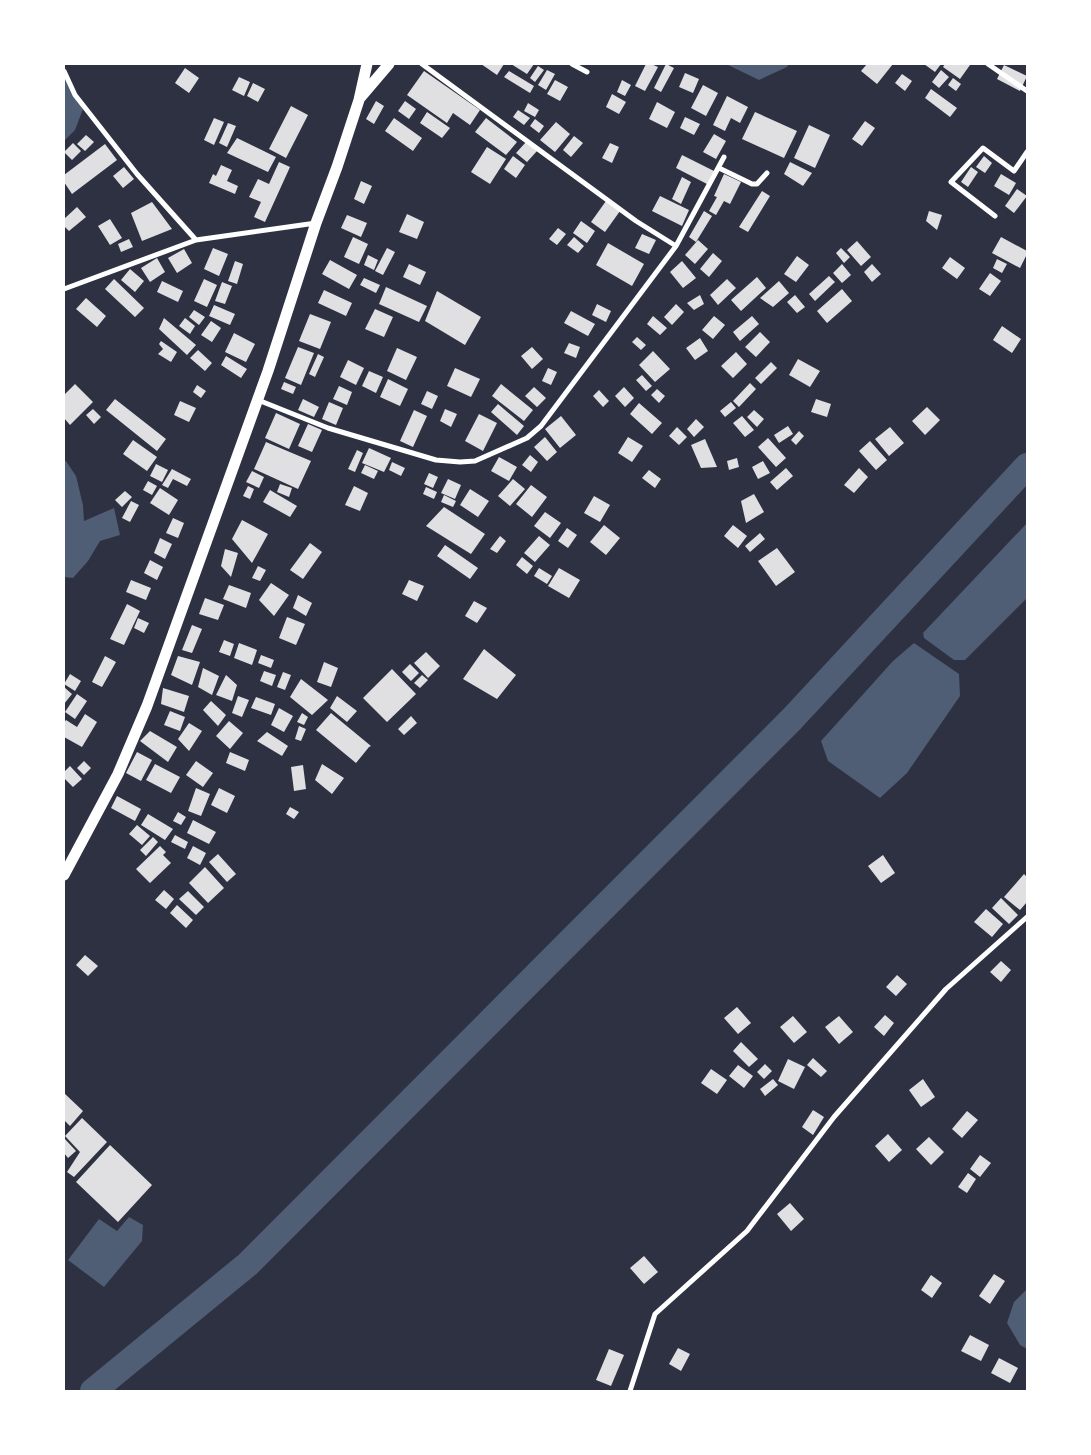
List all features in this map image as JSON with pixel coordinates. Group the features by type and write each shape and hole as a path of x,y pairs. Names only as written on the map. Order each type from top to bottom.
{"highway":[{"path":"64,875 118,774 147,706 258,400 316,223 359,100 367,64"},
{"path":"359,100 389,64"}],"street":[{"path":"422,64 636,221 676,246"},
{"path":"572,64 587,72"},
{"path":"988,64 1027,91"},
{"path":"64,71 75,96 136,174 196,240"},
{"path":"995,216 951,182 984,148 1014,171 1027,152"},
{"path":"258,400 328,428 436,460 476,461 527,438 541,426 676,246 724,157"},
{"path":"719,168 752,184 757,184 766,173"},
{"path":"64,290 196,240 316,223"},
{"path":"630,1391 655,1314 747,1231 834,1117 946,989 1027,916"}],"water":[{"path":"726,64 789,64 787,67 759,80"},
{"path":"64,77 83,109 75,130 65,140 64,139"},
{"path":"66,461 76,476 83,505 84,521 114,508 120,535 100,541 88,561 73,578 64,577 64,462"},
{"path":"1027,523 1027,598 965,660 954,660 924,638 923,633"},
{"path":"914,643 959,674 960,696 907,773 880,798 828,761 821,741 893,661"},
{"path":"129,1217 143,1225 142,1241 104,1287 68,1260 99,1219 117,1231"},
{"path":"1027,1289 1027,1349 1020,1345 1007,1323 1014,1302"}],"building":[{"path":"481,64 504,64 497,75"},
{"path":"511,64 534,64 527,74"},
{"path":"646,64 658,67 645,91 635,86"},
{"path":"666,64 674,68 661,92 654,88"},
{"path":"867,64 893,64 877,84 861,71"},
{"path":"924,64 941,64 935,72"},
{"path":"945,64 970,65 960,79 943,67"},
{"path":"1004,65 1027,76 1020,91 997,79"},
{"path":"538,66 544,70 535,82 530,78"},
{"path":"185,68 199,78 189,93 175,83"},
{"path":"547,70 555,74 546,90 538,85"},
{"path":"941,70 949,77 939,88 932,82"},
{"path":"424,71 480,110 470,125 453,113 447,123 407,95"},
{"path":"509,71 534,86 530,93 504,77"},
{"path":"685,73 699,79 693,93 679,87"},
{"path":"902,74 912,81 905,91 895,83"},
{"path":"239,77 250,82 244,96 232,90"},
{"path":"953,78 961,84 956,91 948,85"},
{"path":"555,80 568,87 560,101 547,94"},
{"path":"622,80 631,85 625,96 617,92"},
{"path":"253,83 265,89 258,102 247,96"},
{"path":"703,85 718,93 706,116 691,108"},
{"path":"931,89 957,108 950,117 925,98"},
{"path":"612,94 626,102 619,114 606,107"},
{"path":"727,96 748,107 740,123 731,118 725,131 713,125"},
{"path":"376,101 384,106 374,124 366,119"},
{"path":"405,101 416,109 409,119 398,111"},
{"path":"657,102 675,112 667,128 649,119"},
{"path":"528,103 539,110 535,117 524,111"},
{"path":"291,106 308,115 286,158 269,149"},
{"path":"518,110 530,118 524,125 513,117"},
{"path":"427,112 450,128 442,138 420,123"},
{"path":"755,112 797,131 784,158 742,139"},
{"path":"685,117 700,124 694,135 680,128"},
{"path":"214,118 224,122 214,145 204,140"},
{"path":"394,118 422,138 413,151 385,131"},
{"path":"486,118 517,142 506,155 475,132"},
{"path":"535,119 544,126 539,133 530,126"},
{"path":"865,121 875,128 862,146 852,139"},
{"path":"556,122 570,134 555,152 540,140"},
{"path":"228,123 236,126 227,147 219,143"},
{"path":"809,125 830,135 815,168 794,158"},
{"path":"714,134 726,141 716,159 703,152"},
{"path":"86,135 94,142 85,151 77,144"},
{"path":"574,136 583,143 571,157 563,150"},
{"path":"237,138 276,157 268,172 227,153"},
{"path":"526,142 537,151 527,162 516,153"},
{"path":"73,143 81,151 72,160 64,152"},
{"path":"610,143 619,147 612,163 602,158"},
{"path":"105,144 117,160 72,194 64,182 64,175"},
{"path":"487,147 506,159 490,184 471,172"},
{"path":"682,155 714,171 707,184 676,168"},
{"path":"513,156 525,165 516,178 504,169"},
{"path":"984,156 992,163 985,173 976,167"},
{"path":"279,162 290,167 265,222 254,217 261,202 249,197 258,179 269,184"},
{"path":"790,162 812,173 803,186 784,174"},
{"path":"221,165 232,170 227,181 238,186 235,194 209,183 213,174 216,176"},
{"path":"124,167 134,179 123,188 113,176"},
{"path":"971,167 978,172 968,187 961,182"},
{"path":"724,174 741,182 730,204 724,201 716,215 709,211 717,197 714,196"},
{"path":"1001,174 1016,183 1009,195 994,186"},
{"path":"682,177 691,182 681,204 672,199"},
{"path":"361,181 372,186 364,204 354,199"},
{"path":"1017,189 1027,196 1014,213 1005,206"},
{"path":"762,191 770,196 748,232 739,227"},
{"path":"660,196 689,210 682,226 652,211"},
{"path":"606,201 620,211 605,232 591,222"},
{"path":"152,202 172,229 142,241 131,213"},
{"path":"77,207 86,217 69,231 64,226 64,219"},
{"path":"704,211 712,216 696,242 689,237"},
{"path":"929,211 942,215 937,230 926,221"},
{"path":"407,214 424,222 417,239 399,232"},
{"path":"347,215 367,223 361,237 341,228"},
{"path":"110,219 122,238 110,245 98,226"},
{"path":"581,221 595,231 587,243 573,233"},
{"path":"558,228 566,234 557,245 549,239"},
{"path":"642,234 656,240 649,254 635,248"},
{"path":"353,237 368,244 359,264 344,257"},
{"path":"574,237 584,246 578,253 567,245"},
{"path":"1001,237 1027,251 1020,268 992,253"},
{"path":"129,239 133,247 121,252 118,244"},
{"path":"698,240 708,249 695,264 685,255"},
{"path":"857,241 871,257 861,266 847,250"},
{"path":"608,243 644,264 632,286 596,265"},
{"path":"213,248 228,254 219,276 204,269"},
{"path":"387,248 395,252 383,275 375,271"},
{"path":"841,248 850,257 844,263 836,253"},
{"path":"184,249 192,263 177,273 168,258"},
{"path":"713,253 722,261 709,277 700,269"},
{"path":"368,255 378,260 374,270 364,265"},
{"path":"797,256 809,265 796,282 784,274"},
{"path":"950,257 965,268 957,279 942,268"},
{"path":"157,258 165,272 150,282 141,268"},
{"path":"997,259 1007,264 1002,273 993,268"},
{"path":"330,260 357,275 349,289 322,274"},
{"path":"235,261 243,264 237,284 228,281"},
{"path":"682,261 696,278 683,288 670,272"},
{"path":"409,264 426,272 420,285 403,277"},
{"path":"842,264 851,275 842,283 833,273"},
{"path":"872,264 881,274 872,282 864,272"},
{"path":"130,269 144,281 135,292 121,280"},
{"path":"990,273 1001,281 990,296 979,289"},
{"path":"829,276 835,282 815,301 809,294"},
{"path":"757,277 766,288 741,311 731,300"},
{"path":"364,278 380,285 376,293 360,285"},
{"path":"114,279 144,308 135,317 105,289"},
{"path":"204,279 217,285 207,307 194,301"},
{"path":"727,279 736,288 718,305 710,295"},
{"path":"162,281 183,291 178,302 157,292"},
{"path":"779,281 789,293 773,307 760,298"},
{"path":"222,282 232,286 225,304 215,301"},
{"path":"386,287 427,306 419,322 379,304"},
{"path":"842,289 852,301 827,323 817,311"},
{"path":"324,290 352,303 346,316 318,303"},
{"path":"437,291 481,317 465,345 425,321"},
{"path":"700,295 704,304 694,310 687,303"},
{"path":"795,295 805,307 797,313 787,302"},
{"path":"86,298 106,316 97,327 76,309"},
{"path":"597,304 611,311 606,322 592,315"},
{"path":"676,304 684,312 672,325 664,317"},
{"path":"214,305 235,314 230,325 209,316"},
{"path":"375,309 393,317 384,337 365,329"},
{"path":"194,310 205,317 199,325 189,317"},
{"path":"571,311 595,324 588,336 564,323"},
{"path":"310,314 331,322 320,349 299,341"},
{"path":"653,316 667,328 660,335 647,324"},
{"path":"714,316 725,325 713,339 702,330"},
{"path":"752,316 759,324 740,341 733,332"},
{"path":"164,318 196,345 187,355 159,329"},
{"path":"185,318 195,326 190,334 179,326"},
{"path":"211,321 221,328 212,342 201,335"},
{"path":"1002,326 1021,339 1012,353 993,340"},
{"path":"760,332 770,342 756,357 745,347"},
{"path":"234,333 255,344 246,362 225,352"},
{"path":"637,337 646,345 641,350 632,342"},
{"path":"700,338 708,351 695,360 686,348"},
{"path":"161,341 177,352 171,362 158,354 163,349 159,344"},
{"path":"569,343 580,347 576,358 564,353"},
{"path":"298,347 314,353 301,385 285,378"},
{"path":"532,347 543,359 532,369 521,356"},
{"path":"397,348 417,357 406,380 387,371"},
{"path":"198,350 212,363 205,371 190,358"},
{"path":"653,351 670,369 655,382 639,365"},
{"path":"736,352 747,364 733,378 721,366"},
{"path":"318,354 324,357 315,377 309,374"},
{"path":"226,356 247,369 241,378 221,365"},
{"path":"798,359 820,371 810,387 789,375"},
{"path":"348,360 364,368 356,385 340,377"},
{"path":"771,362 777,368 761,384 755,378"},
{"path":"455,368 480,379 471,397 447,386"},
{"path":"548,368 557,372 551,385 542,381"},
{"path":"369,371 383,377 376,393 362,386"},
{"path":"642,375 652,386 646,391 636,380"},
{"path":"388,379 408,389 400,406 380,397"},
{"path":"284,382 296,387 293,394 281,389"},
{"path":"750,383 756,389 739,407 733,401"},
{"path":"75,384 93,402 70,425 64,418 64,395"},
{"path":"501,384 533,410 524,421 492,396"},
{"path":"197,385 206,391 201,398 193,392"},
{"path":"339,386 352,392 347,405 333,399"},
{"path":"534,387 546,398 537,407 525,396"},
{"path":"624,387 634,398 625,407 615,396"},
{"path":"657,389 665,396 659,403 651,395"},
{"path":"599,390 609,401 603,407 593,396"},
{"path":"427,391 438,396 432,409 421,404"},
{"path":"115,399 166,439 157,451 106,410"},
{"path":"303,399 319,407 314,417 298,410"},
{"path":"816,399 831,404 827,417 811,412"},
{"path":"180,401 196,408 189,422 174,415"},
{"path":"329,402 343,408 336,425 322,419"},
{"path":"731,402 736,408 725,417 720,411"},
{"path":"639,403 662,423 652,434 630,414"},
{"path":"498,404 524,426 517,435 491,412"},
{"path":"927,407 940,420 925,435 912,421"},
{"path":"93,409 101,417 94,424 86,415"},
{"path":"445,409 457,414 451,427 440,421"},
{"path":"414,410 427,416 413,447 400,441"},
{"path":"754,410 764,419 757,427 747,417"},
{"path":"276,413 300,424 289,449 265,438"},
{"path":"479,414 497,423 483,451 465,441"},
{"path":"561,416 576,435 560,448 545,429"},
{"path":"742,416 754,430 745,437 733,423"},
{"path":"696,419 704,427 694,437 687,429"},
{"path":"308,424 322,430 312,452 298,446"},
{"path":"788,426 793,434 779,443 774,435"},
{"path":"677,427 687,437 679,445 669,436"},
{"path":"890,427 904,443 889,456 875,439"},
{"path":"799,431 804,436 796,445 791,440"},
{"path":"545,437 557,452 547,461 534,447"},
{"path":"628,437 643,446 632,462 618,453"},
{"path":"768,438 786,458 776,467 758,447"},
{"path":"705,439 717,467 701,468 691,445"},
{"path":"133,440 157,457 147,471 123,454"},
{"path":"870,441 887,460 876,470 859,451"},
{"path":"266,442 311,461 298,489 254,469"},
{"path":"369,448 391,458 384,472 362,463"},
{"path":"357,450 363,453 355,472 348,469"},
{"path":"530,455 538,462 531,472 522,465"},
{"path":"499,457 517,467 509,481 491,471"},
{"path":"737,458 739,467 729,470 727,461"},
{"path":"763,461 770,473 758,479 752,467"},
{"path":"392,462 405,468 401,476 389,470"},
{"path":"156,464 168,470 162,482 150,476"},
{"path":"365,465 378,471 374,479 361,473"},
{"path":"786,468 793,476 777,490 770,482"},
{"path":"859,468 868,477 854,493 844,485"},
{"path":"172,469 191,479 187,486 173,479 168,488 162,485"},
{"path":"649,470 661,479 655,488 642,478"},
{"path":"252,471 264,477 259,488 246,482"},
{"path":"429,473 438,477 433,488 424,484"},
{"path":"448,479 461,485 455,499 441,493"},
{"path":"513,479 525,489 510,506 498,496"},
{"path":"148,481 157,486 152,495 143,490"},
{"path":"280,484 292,488 289,497 277,492"},
{"path":"531,485 547,497 532,517 516,504"},
{"path":"248,486 254,489 250,499 243,496"},
{"path":"354,486 368,493 360,511 345,505"},
{"path":"426,487 437,492 434,499 423,494"},
{"path":"160,488 178,500 169,515 150,503"},
{"path":"470,489 489,501 478,517 460,505"},
{"path":"270,490 297,506 290,517 263,502"},
{"path":"125,491 132,497 122,507 115,500"},
{"path":"754,494 764,512 746,523 741,501"},
{"path":"444,495 456,501 453,507 441,502"},
{"path":"594,496 610,505 600,522 584,513"},
{"path":"131,501 139,505 130,522 122,518"},
{"path":"444,507 485,534 471,554 426,526"},
{"path":"545,512 561,523 550,538 534,526"},
{"path":"173,518 184,523 178,538 166,533"},
{"path":"242,520 268,534 252,563 232,539"},
{"path":"604,525 620,538 606,555 590,542"},
{"path":"733,525 747,536 738,548 724,536"},
{"path":"567,528 577,535 568,548 558,541"},
{"path":"760,533 765,539 750,552 745,546"},
{"path":"500,536 506,541 497,553 490,549"},
{"path":"539,536 550,545 535,562 524,553"},
{"path":"160,538 172,544 165,559 154,553"},
{"path":"310,543 322,552 303,579 290,570"},
{"path":"445,545 478,568 470,579 437,556"},
{"path":"777,548 795,572 776,586 758,561"},
{"path":"225,549 238,553 231,577 221,566"},
{"path":"522,557 533,566 527,574 516,565"},
{"path":"150,560 163,567 157,580 144,573"},
{"path":"258,566 266,570 260,581 252,578"},
{"path":"539,568 552,576 547,584 534,576"},
{"path":"559,568 580,580 569,598 548,586"},
{"path":"131,580 151,588 146,600 126,592"},
{"path":"409,580 424,586 417,601 402,594"},
{"path":"271,583 289,595 274,616 259,600"},
{"path":"229,585 251,593 246,608 223,599"},
{"path":"298,595 312,603 306,616 293,608"},
{"path":"205,598 224,605 218,620 199,614"},
{"path":"474,601 487,608 477,623 465,616"},
{"path":"127,604 140,611 124,645 110,639"},
{"path":"287,617 305,624 296,645 279,638"},
{"path":"138,618 149,623 144,633 134,628"},
{"path":"192,625 202,629 192,653 182,650"},
{"path":"224,640 234,644 230,656 219,652"},
{"path":"239,643 257,650 252,665 234,658"},
{"path":"484,649 516,675 497,699 463,679"},
{"path":"426,652 440,666 428,678 414,663"},
{"path":"261,655 274,660 271,668 258,663"},
{"path":"105,656 116,662 102,687 92,682"},
{"path":"178,656 200,662 192,685 171,675"},
{"path":"324,662 338,668 331,687 317,682"},
{"path":"410,664 419,673 411,681 402,672"},
{"path":"203,668 219,676 212,695 198,687"},
{"path":"392,669 416,694 387,722 363,698"},
{"path":"264,671 276,675 272,686 260,681"},
{"path":"283,672 291,675 285,690 277,687"},
{"path":"70,674 81,681 75,691 64,684"},
{"path":"226,675 237,685 232,701 216,695"},
{"path":"422,675 428,680 420,688 414,683"},
{"path":"301,679 328,700 312,715 290,697"},
{"path":"64,687 72,694 64,704"},
{"path":"163,688 189,696 184,712 161,704"},
{"path":"77,694 87,701 75,719 65,712"},
{"path":"238,696 249,700 242,717 232,713"},
{"path":"337,696 357,711 347,722 330,708"},
{"path":"256,697 275,704 271,715 251,708"},
{"path":"211,701 226,715 218,726 203,710"},
{"path":"279,708 293,716 284,732 271,725"},
{"path":"170,711 185,717 180,731 164,725"},
{"path":"302,713 308,717 304,725 297,722"},
{"path":"331,713 371,746 356,763 316,730"},
{"path":"85,714 97,722 82,747 64,737 64,723 66,720 77,727"},
{"path":"411,716 417,723 404,735 398,729"},
{"path":"229,721 243,733 230,749 216,736"},
{"path":"189,723 202,731 189,751 178,739"},
{"path":"299,726 306,729 301,741 295,739"},
{"path":"150,731 177,747 168,762 140,741"},
{"path":"267,732 288,746 282,756 257,741"},
{"path":"137,752 152,760 141,781 126,773"},
{"path":"230,752 249,760 245,771 226,763"},
{"path":"84,761 91,768 84,775 77,768"},
{"path":"196,761 213,773 203,787 186,775"},
{"path":"155,764 180,777 171,793 146,780"},
{"path":"322,764 344,778 332,794 315,780"},
{"path":"303,765 306,789 294,791 291,767"},
{"path":"70,766 82,779 73,787 64,778 64,772"},
{"path":"196,788 210,794 201,816 188,811"},
{"path":"219,788 235,796 227,813 211,805"},
{"path":"117,796 141,809 135,821 111,808"},
{"path":"290,807 299,812 294,819 286,814"},
{"path":"178,812 186,817 181,825 173,821"},
{"path":"148,814 173,829 165,840 141,825"},
{"path":"193,820 216,832 209,844 187,833"},
{"path":"137,825 150,836 142,845 129,834"},
{"path":"175,835 188,842 185,849 171,842"},
{"path":"153,837 158,842 146,856 140,850"},
{"path":"160,846 166,852 163,855 171,863 150,883 136,869"},
{"path":"193,846 206,853 200,865 187,858"},
{"path":"218,854 236,874 227,882 209,862"},
{"path":"883,855 895,873 881,883 868,866"},
{"path":"205,867 224,888 208,903 189,883"},
{"path":"1024,874 1027,877 1027,902 1020,910 1004,897"},
{"path":"164,890 174,899 166,909 155,900"},
{"path":"188,891 204,907 196,915 179,899"},
{"path":"1001,898 1018,915 1009,924 992,908"},
{"path":"177,905 193,920 186,928 170,913"},
{"path":"986,909 1003,924 992,937 974,922"},
{"path":"85,955 98,966 88,976 76,965"},
{"path":"1001,961 1011,970 1001,982 990,972"},
{"path":"897,975 907,984 896,996 886,987"},
{"path":"737,1007 751,1023 738,1034 724,1018"},
{"path":"885,1015 894,1023 884,1036 874,1027"},
{"path":"793,1016 807,1032 794,1043 780,1027"},
{"path":"839,1016 853,1032 839,1044 825,1027"},
{"path":"741,1042 758,1059 749,1067 733,1051"},
{"path":"813,1058 827,1071 821,1077 807,1065"},
{"path":"788,1059 805,1067 794,1089 778,1081"},
{"path":"765,1064 772,1071 764,1079 757,1072"},
{"path":"738,1065 753,1076 744,1088 729,1076"},
{"path":"711,1069 727,1080 717,1094 701,1083"},
{"path":"773,1079 778,1085 765,1096 760,1089"},
{"path":"923,1079 935,1097 921,1107 909,1090"},
{"path":"64,1093 83,1111 70,1126 64,1120"},
{"path":"813,1110 824,1117 813,1135 802,1127"},
{"path":"967,1111 978,1120 962,1138 952,1129"},
{"path":"82,1118 107,1142 74,1177 67,1172 80,1152 65,1136"},
{"path":"888,1134 902,1150 889,1162 875,1146"},
{"path":"929,1137 944,1152 931,1165 916,1149"},
{"path":"64,1138 76,1151 68,1158 64,1153"},
{"path":"110,1145 152,1185 118,1222 76,1182"},
{"path":"980,1155 991,1163 980,1177 970,1169"},
{"path":"968,1173 976,1179 967,1193 958,1187"},
{"path":"790,1203 804,1219 791,1231 777,1214"},
{"path":"644,1256 658,1272 644,1284 630,1268"},
{"path":"994,1274 1005,1281 990,1304 979,1296"},
{"path":"931,1275 942,1283 932,1298 921,1290"},
{"path":"970,1335 989,1345 981,1361 961,1351"},
{"path":"678,1348 690,1354 681,1371 669,1364"},
{"path":"609,1349 624,1355 611,1386 596,1380"},
{"path":"999,1358 1018,1368 1010,1383 991,1373"}],"waterway":[{"path":"93,1391 248,1264 792,719 1027,466"}]}
